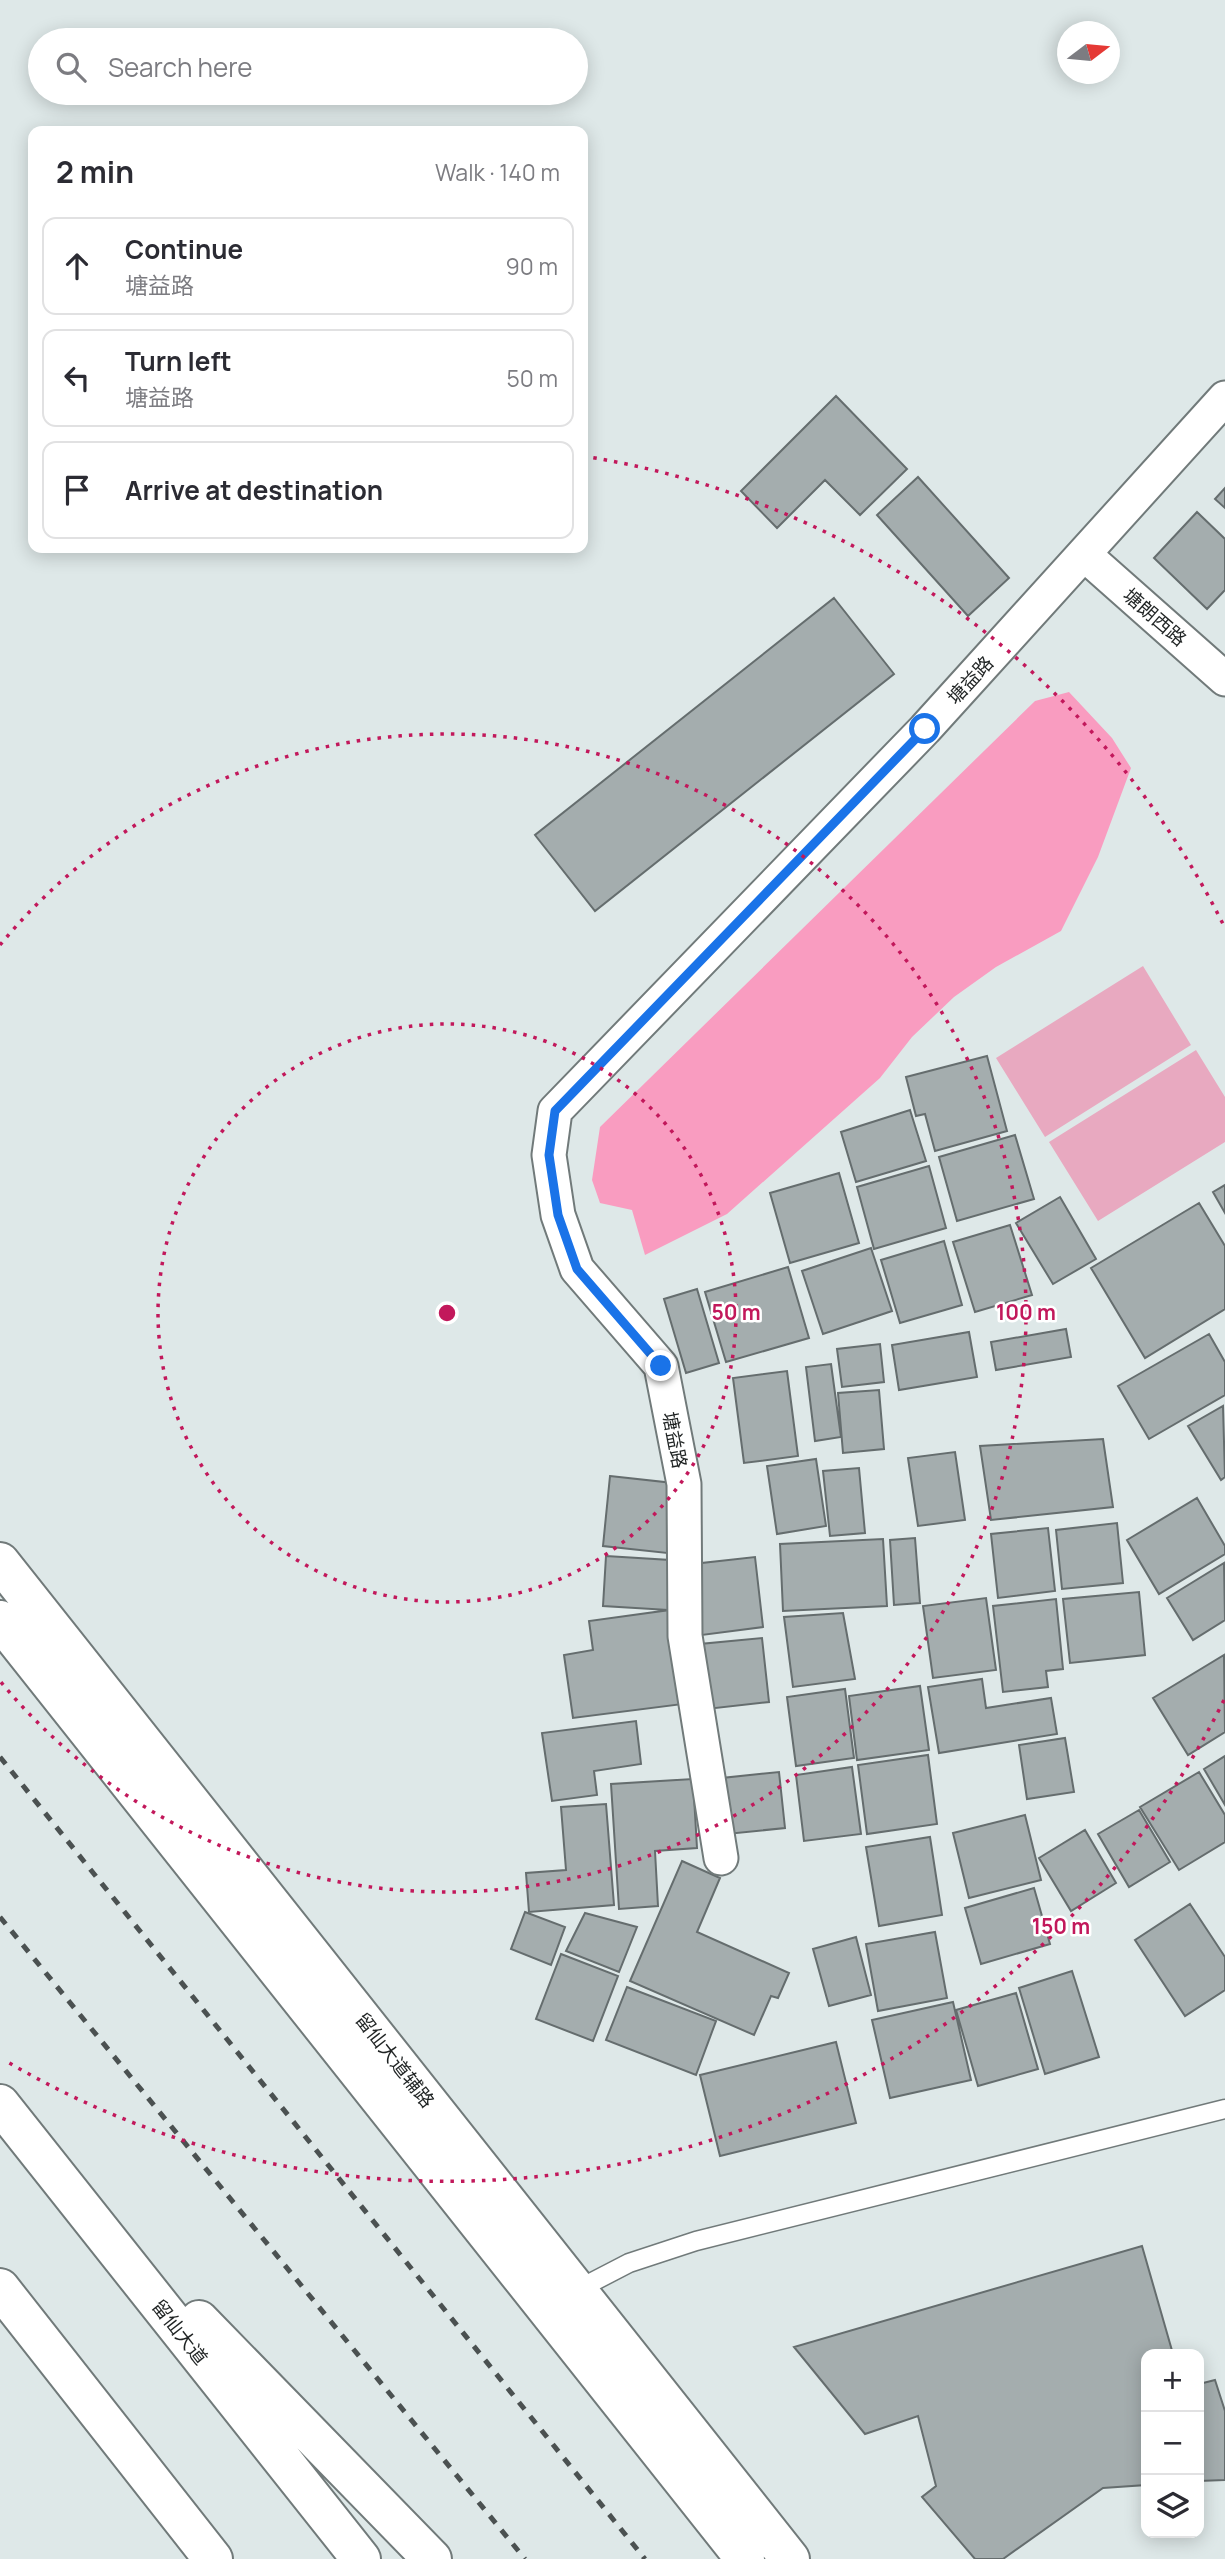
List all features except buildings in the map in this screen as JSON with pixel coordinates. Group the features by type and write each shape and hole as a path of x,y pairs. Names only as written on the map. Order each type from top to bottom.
{"main road":[{"name":"留仙大道辅路","path":"0,1562 561,2299 745,2559"},
{"name":"留仙大道辅路","path":"0,1619 561,2299 790,2559"},
{"name":"留仙大道","path":"0,2104 361,2559"},
{"path":"39,2153 432,2559"},
{"path":"0,2288 213,2559"}],"street":[{"name":"塘益路","path":"721,1858 685,1636 684,1484 661,1366 577,1269 558,1215 549,1155 555,1111 925,729 1225,398"},
{"name":"塘朗西路","path":"1085,555 1225,679"}],"lane":[{"path":"561,2299 629,2263 696,2241 1225,2109"}],"shaded area":[{"path":"1069,692 1112,738 1131,768 1098,857 1061,931 996,967 954,997 912,1037 880,1078 727,1214 645,1255 632,1210 600,1203 592,1180 600,1127 1035,701"},
{"path":"1143,966 1191,1045 1045,1137 996,1058"},
{"path":"1196,1050 1225,1097 1225,1142 1098,1221 1049,1142"}],"railway":[{"path":"0,1757 645,2559"},
{"path":"0,1917 525,2559"}],"route":[{"path":"661,1366 577,1269 558,1215 549,1155 555,1111 925,729"}]}
